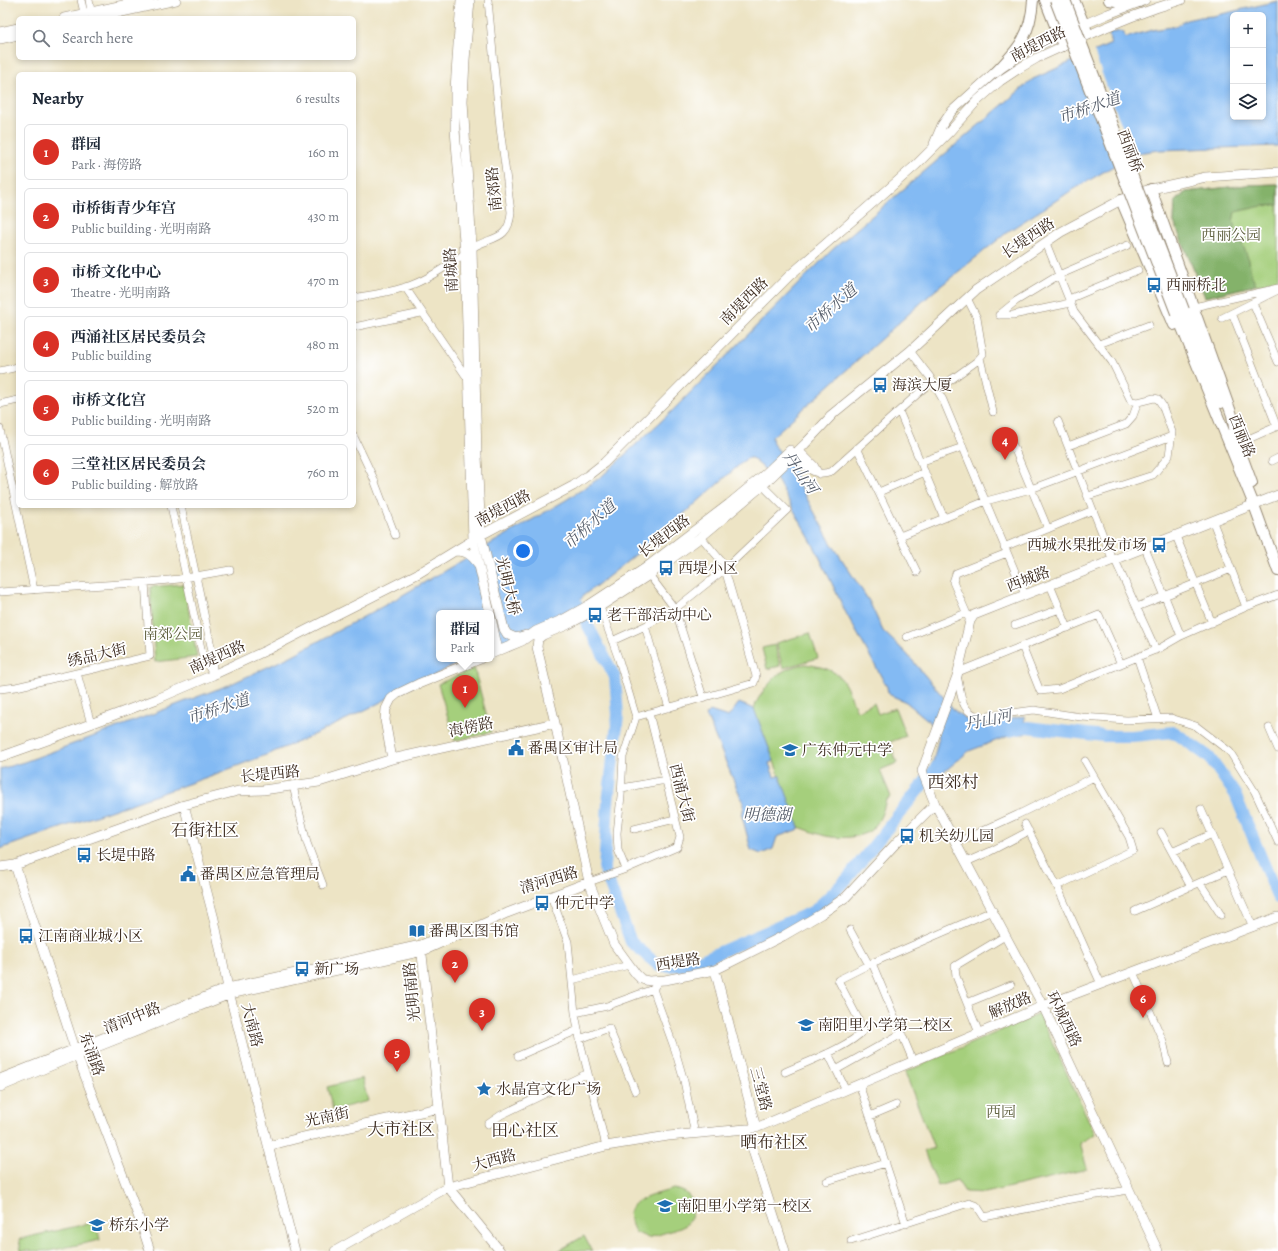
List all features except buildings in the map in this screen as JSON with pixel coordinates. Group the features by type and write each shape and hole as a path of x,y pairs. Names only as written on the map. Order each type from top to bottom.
{"main road":[{"path":"996,72 1024,39 1030,24 1033,0"},
{"path":"1045,0 1063,46"},
{"name":"西丽桥","path":"1055,0 1185,310"},
{"name":"西丽桥","path":"1065,0 1185,310"},
{"path":"1074,0 1088,34"},
{"path":"1109,0 1130,3 1141,1"},
{"path":"1151,189 1157,204 1185,310 1232,415 1234,442"},
{"path":"1121,200 1216,423 1234,442"},
{"name":"西丽路","path":"1185,310 1257,504 1278,556"},
{"name":"西丽路","path":"1257,504 1278,571"}],"street":[{"path":"81,0 89,16"},
{"path":"89,0 89,16"},
{"path":"89,16 146,0"},
{"path":"89,16 176,0"},
{"name":"南城路","path":"461,0 455,89 454,130 468,251 468,379 478,542"},
{"name":"南城路","path":"470,0 463,101 476,442 478,542"},
{"name":"南郊路","path":"356,298 405,287 422,280 468,251 502,235 507,229 510,222 511,212 500,128 488,0"},
{"name":"南堤西路","path":"0,757 157,699 267,650 419,573 455,551 478,542 573,486 604,463 789,276 930,150 976,101 1000,81 1037,58 1088,34 1132,16 1181,0"},
{"name":"南堤西路","path":"930,150 942,125 952,111 996,72 1032,48 1141,1"},
{"path":"0,32 16,28"},
{"path":"0,39 16,35"},
{"name":"长堤西路","path":"538,651 537,643 540,637 565,622 594,608 646,572 701,537 793,454 834,413 910,351 976,290 1061,232 1136,193 1206,177 1278,172"},
{"path":"1157,204 1162,193 1170,185"},
{"path":"1046,243 1074,312 1112,362 1131,401 1138,402 1154,398 1158,399 1162,405 1172,432 1169,456 1153,475 1088,496"},
{"path":"1128,245 1059,275 1016,301 999,315 1013,315 1070,301 1138,270"},
{"path":"405,287 468,379"},
{"path":"1185,310 1278,289"},
{"path":"1222,318 1278,289"},
{"path":"937,390 977,362 983,354 977,318 967,298"},
{"path":"1253,303 1278,362"},
{"path":"356,327 422,313"},
{"path":"1232,313 1277,427 1234,442"},
{"path":"1099,344 1149,325"},
{"path":"910,351 944,400 1024,596"},
{"path":"980,358 993,412"},
{"path":"0,371 16,367"},
{"path":"793,454 812,472 824,474 832,471 932,381"},
{"path":"0,404 16,400"},
{"path":"1068,446 1126,424 1133,416 1138,402"},
{"path":"899,411 944,518"},
{"path":"1058,421 1114,560 1138,607 1156,650"},
{"path":"0,428 16,504"},
{"path":"900,536 986,501 1031,489 1172,436"},
{"path":"1010,438 1048,529"},
{"path":"356,441 373,477 395,535"},
{"path":"920,462 963,447"},
{"path":"857,448 917,572"},
{"path":"878,492 925,472"},
{"path":"612,641 645,626 675,609 725,569 787,510 760,483"},
{"name":"长堤西路","path":"646,572 699,527 760,483"},
{"name":"西城路","path":"968,617 1213,522 1278,495"},
{"path":"17,508 34,590"},
{"path":"172,508 202,653 213,675"},
{"path":"182,508 212,651 213,675"},
{"path":"936,804 922,771 957,674 968,617 954,582 956,574 1048,529 1093,510"},
{"path":"1213,522 1246,607"},
{"path":"1176,536 1212,623"},
{"path":"636,718 754,682 756,676 723,563 701,537"},
{"name":"光明大桥","path":"478,542 479,567 489,610"},
{"name":"光明大桥","path":"478,542 504,629 507,634 519,640 528,642 538,651"},
{"path":"1145,548 1181,636"},
{"path":"455,551 467,552 473,557 479,567"},
{"path":"1138,607 1231,569"},
{"path":"0,592 145,582 230,570"},
{"path":"646,572 675,609 704,697"},
{"name":"绣品大街","path":"0,689 16,687 150,656 145,582"},
{"path":"1050,585 1068,628"},
{"path":"1022,646 1040,691 1059,689 1156,650 1181,636 1246,607 1278,595"},
{"path":"594,608 612,641 636,718 624,756 617,833 618,850 626,869"},
{"path":"1015,625 1060,609"},
{"path":"957,674 1099,615 1121,664"},
{"path":"906,637 968,617"},
{"name":"长堤西路","path":"519,640 536,631 565,622"},
{"path":"645,626 669,708"},
{"name":"光明大桥","path":"494,632 497,646 494,650"},
{"path":"494,652 519,640"},
{"name":"西堤路","path":"538,651 589,882 614,944 640,978 647,980 659,980 715,970 783,936 821,914 846,897 898,841 936,804"},
{"path":"1137,657 1158,719"},
{"path":"392,759 385,720 386,709 391,699 397,694 418,684 473,662"},
{"path":"76,673 91,724"},
{"path":"957,674 965,708 972,714 980,717 1034,710 1081,717 1127,720 1171,718 1196,726 1230,752 1256,792 1278,842"},
{"name":"西涌大街","path":"589,882 626,869 677,847 680,837 649,713"},
{"name":"海傍路","path":"392,759 555,723"},
{"path":"1269,728 1278,749"},
{"name":"长堤西路","path":"0,867 15,865 184,805 238,791 263,790 319,782 392,759"},
{"path":"1057,886 1134,850 1129,837 1085,761"},
{"path":"956,843 1094,777"},
{"path":"622,788 666,780"},
{"path":"293,786 307,843 323,884"},
{"name":"环城西路","path":"936,804 1043,1006 1158,1251"},
{"name":"大南路","path":"184,805 214,918 229,991 295,1251"},
{"path":"1201,809 1228,870 1256,926"},
{"path":"634,830 676,819"},
{"path":"966,862 989,852 1027,828 1057,886 1101,984"},
{"path":"1161,832 1191,887"},
{"path":"1172,852 1212,834"},
{"name":"东涌路","path":"15,865 76,1051 150,1251"},
{"path":"1135,911 1228,870"},
{"name":"清河西路","path":"229,991 421,948 589,882"},
{"name":"清河西路","path":"421,948 507,907 549,892 589,882"},
{"path":"1200,883 1221,915"},
{"path":"551,896 568,942 578,1030 606,1146"},
{"path":"785,1072 828,1053 859,1036 864,1030 838,980 870,964 992,911"},
{"name":"解放路","path":"756,1128 1043,1006 1278,917"},
{"path":"850,930 870,964 914,1061"},
{"path":"979,1033 956,976 954,966 1005,936"},
{"name":"光明南路","path":"421,948 448,1187"},
{"path":"572,980 629,965"},
{"name":"三堂路","path":"715,970 756,1128 746,1129 785,1251"},
{"path":"1134,972 1163,1041 1168,1062"},
{"path":"575,1013 607,1006 652,989 659,980"},
{"path":"967,1003 1011,985"},
{"path":"652,989 675,1050 684,1082 695,1134"},
{"name":"清河中路","path":"0,1079 229,991"},
{"path":"580,1039 609,1028 635,1091"},
{"path":"518,1056 578,1030"},
{"path":"836,1070 902,1033"},
{"name":"清河中路","path":"0,1087 76,1051"},
{"path":"828,1053 846,1090"},
{"path":"488,1124 588,1073"},
{"path":"859,1084 906,1224"},
{"path":"870,1116 896,1105"},
{"name":"光南街","path":"268,1146 440,1108"},
{"name":"大西路","path":"335,1251 448,1187 606,1146 668,1136 746,1129"},
{"path":"827,1181 886,1163"},
{"path":"448,1187 500,1251"},
{"path":"851,1241 968,1203 977,1206 984,1217 1065,1200 1129,1190"}],"green space":[{"name":"西丽公园","path":"1278,184 1278,282 1256,285 1205,297 1174,222 1175,201 1186,192 1247,185"},
{"name":"西丽公园","path":"1278,184 1278,205 1262,206 1235,212 1233,222 1249,260 1251,275 1256,285 1205,297 1174,222 1175,201 1186,192 1247,185"},
{"name":"南郊公园","path":"184,584 197,657 155,662 150,587"},
{"path":"810,633 818,658 783,668 776,643"},
{"path":"775,645 780,666 767,669 762,648"},
{"path":"805,664 827,669 840,677 857,711 874,703 878,714 895,708 906,736 890,742 897,763 880,770 891,797 886,800 881,816 874,827 861,835 843,838 831,837 799,827 754,709 761,694 778,675 787,669"},
{"path":"474,668 491,732 455,741 438,684"},
{"name":"西园","path":"1039,1014 1095,1134 1080,1143 1087,1169 985,1193 965,1192 957,1180 938,1186 924,1151 934,1148 905,1072"},
{"path":"362,1078 368,1101 333,1110 327,1087"},
{"path":"674,1189 687,1194 694,1206 691,1218 686,1225 648,1238 635,1232 630,1216 632,1206 636,1202 649,1196"},
{"path":"96,1222 100,1240 49,1251 21,1251 19,1239"},
{"path":"584,1236 592,1251 558,1251"}],"water":[{"name":"市桥水道","path":"1278,1 1278,146 1160,150 1144,152 1129,157 1071,191 1010,230 932,293 772,437 773,444 794,468 798,482 830,541 869,601 883,631 906,653 956,712 973,723 988,724 1024,716 1025,734 1014,734 969,751 939,776 929,769 933,762 939,737 930,722 906,702 888,694 887,687 846,613 816,550 777,480 752,458 747,458 647,546 584,595 580,600 581,603 568,610 494,647 494,610 436,610 436,662 461,662 346,720 271,753 0,849 0,769 24,762 84,740 231,684 291,656 389,603 566,500 601,477 672,411 832,250 1033,79 1111,44 1109,36 1110,33 1122,31 1125,38 1152,30 1177,26 1186,20 1230,12 1230,120 1266,120 1266,12 1230,12"},
{"name":"明德湖","path":"739,703 754,709 774,761 769,763 774,777 780,776 799,827 799,829 777,837 773,849 761,854 751,850 742,816 744,805 706,715 710,711 728,717"}],"pier":[{"path":"1093,49 1115,109 1135,157 1129,159 1076,57"}],"waterway":[{"path":"565,594 575,601 615,677 618,715 608,803 604,869 631,942 659,966 690,965 814,911 847,879 943,759"},
{"name":"丹山河","path":"1009,731 1027,727 1104,736 1132,736 1174,732 1209,757 1235,794 1278,898"}],"place":[{"name":"西丽桥北","path":"1154,285"},
{"name":"海滨大厦","path":"880,385"},
{"name":"西涌社区居民委员会","path":"1005,460"},
{"name":"西城水果批发市场","path":"1159,545"},
{"name":"西堤小区","path":"666,568"},
{"name":"老干部活动中心","path":"595,615"},
{"name":"群园","path":"465,708"},
{"name":"番禺区审计局","path":"516,748"},
{"name":"广东仲元中学","path":"790,750"},
{"name":"机关幼儿园","path":"907,836"},
{"name":"长堤中路","path":"84,855"},
{"name":"番禺区应急管理局","path":"188,874"},
{"name":"仲元中学","path":"542,903"},
{"name":"番禺区图书馆","path":"417,931"},
{"name":"江南商业城小区","path":"26,936"},
{"name":"新广场","path":"302,969"},
{"name":"市桥街青少年宫","path":"455,983"},
{"name":"三堂社区居民委员会","path":"1143,1018"},
{"name":"南阳里小学第二校区","path":"806,1025"},
{"name":"市桥文化中心","path":"482,1031"},
{"name":"市桥文化宫","path":"397,1072"},
{"name":"水晶宫文化广场","path":"484,1089"},
{"name":"南阳里小学第一校区","path":"665,1206"},
{"name":"桥东小学","path":"97,1225"}],"district":[{"name":"西郊村","path":"953,782"},
{"name":"石街社区","path":"205,830"},
{"name":"大市社区","path":"401,1129"},
{"name":"田心社区","path":"525,1130"},
{"name":"晒布社区","path":"774,1142"}]}
